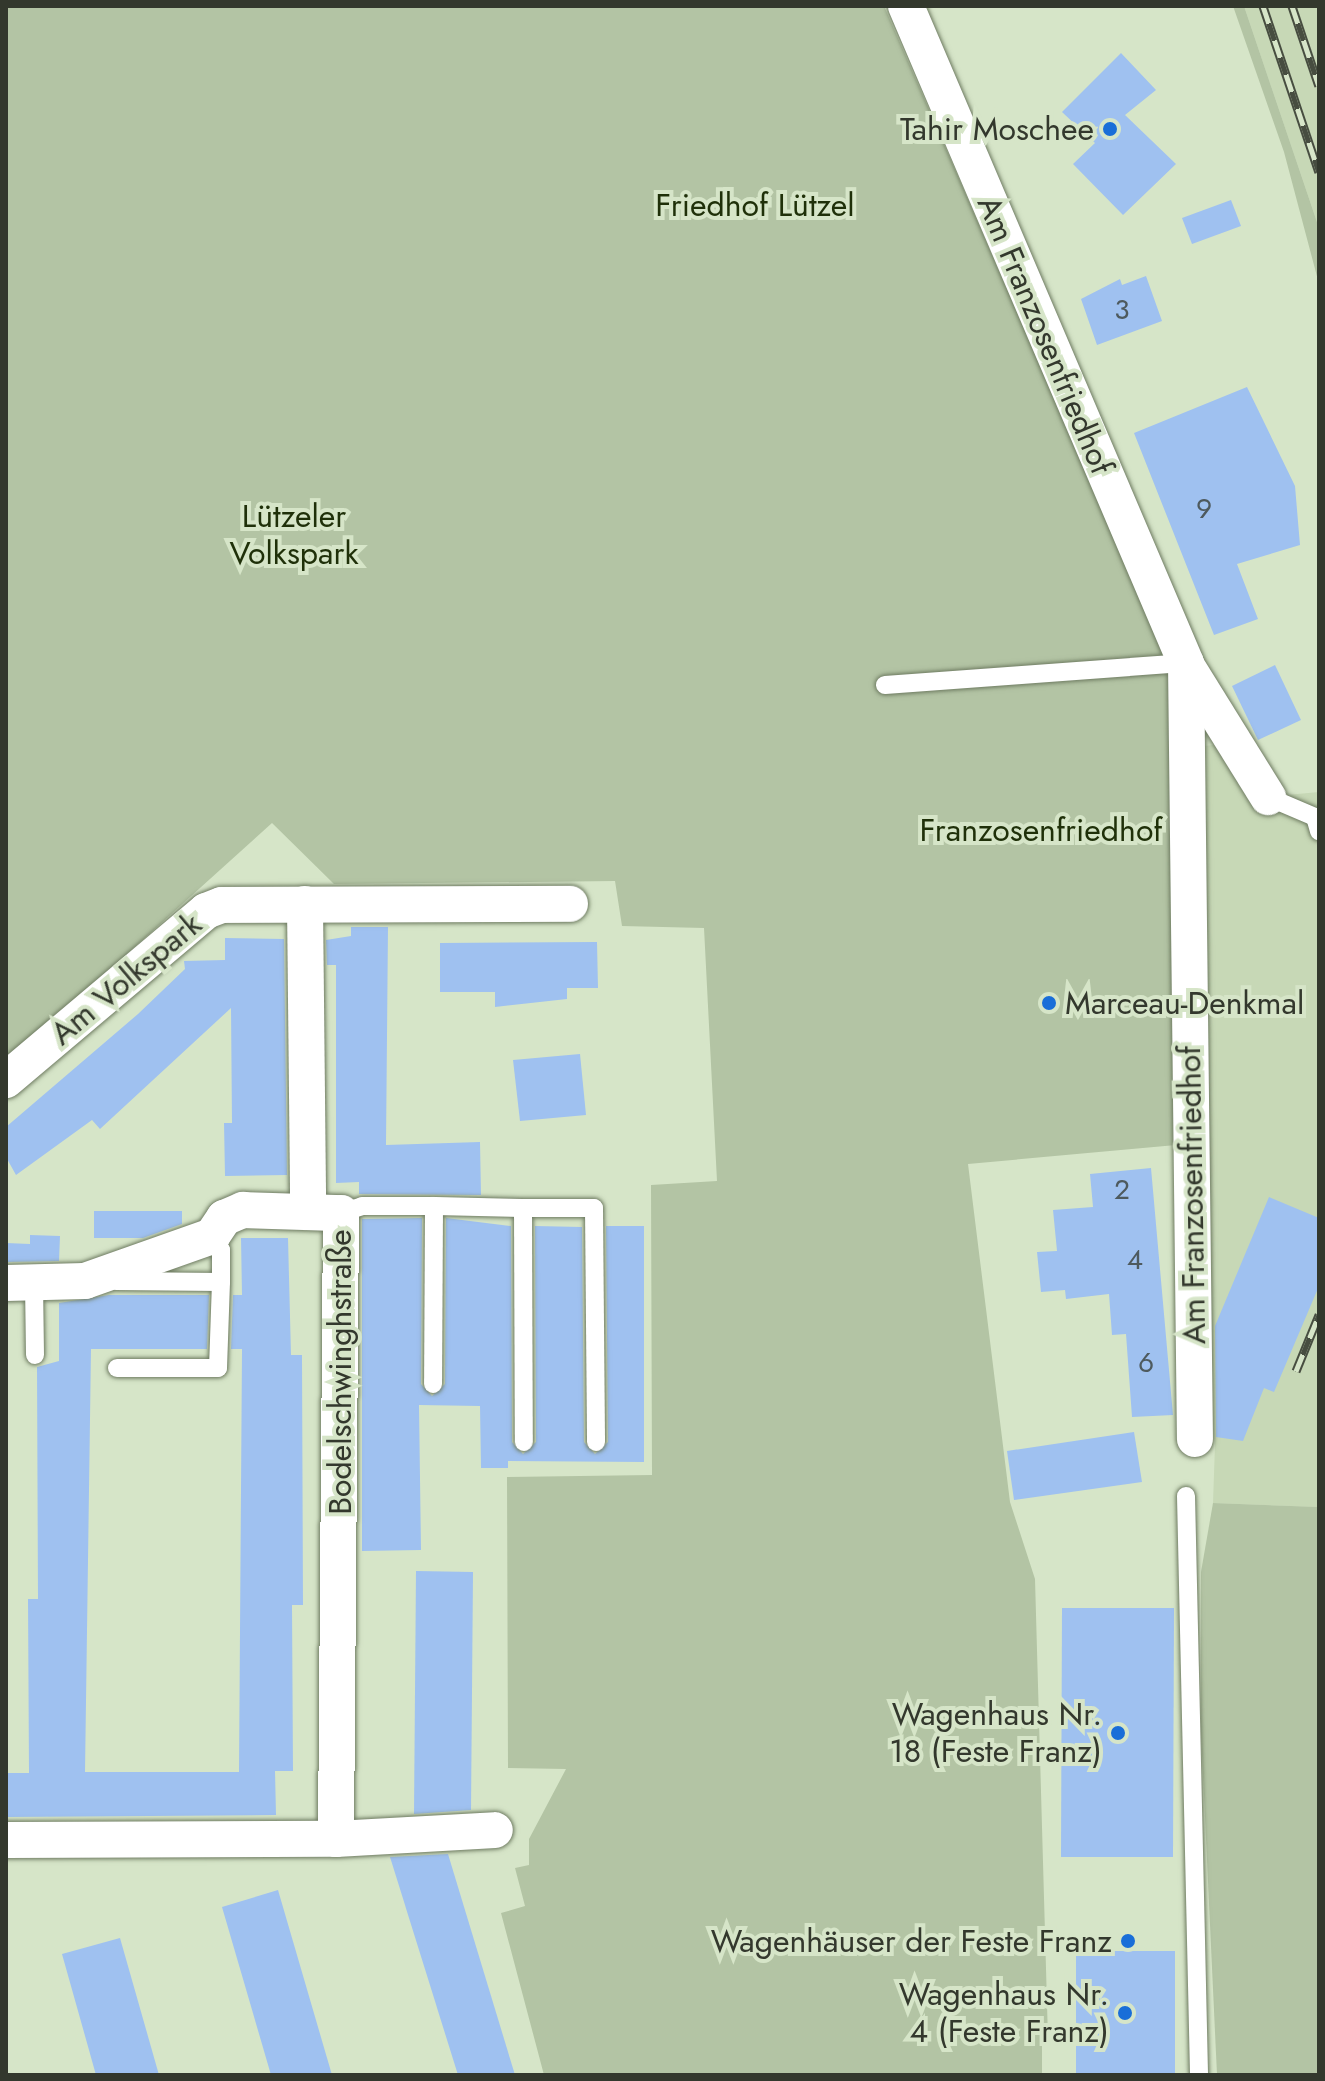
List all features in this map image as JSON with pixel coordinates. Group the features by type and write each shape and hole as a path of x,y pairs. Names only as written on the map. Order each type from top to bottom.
{"street":[{"name":"Am Franzosenfriedhof","path":"906,6 1186,663 1268,797"},
{"name":"Am Franzosenfriedhof","path":"1186,663 1195,1439"},
{"path":"305,904 324,1212"},
{"name":"Am Volkspark","path":"6,1080 206,911 222,905 570,904"},
{"name":"Bodelschwinghstraße","path":"20,1283 85,1281 212,1236 224,1218 243,1210 324,1212 336,1839"},
{"path":"6,1840 336,1839 495,1830"}],"lane":[{"path":"885,685 1186,663"},
{"path":"1268,797 1315,817 1319,831"},
{"path":"324,1212 362,1206 594,1208 596,1442"},
{"path":"433,1384 434,1206"},
{"path":"523,1208 524,1442"},
{"path":"117,1368 218,1368 221,1250 212,1236"},
{"path":"85,1281 221,1282"},
{"path":"20,1283 35,1355"},
{"path":"1186,1496 1199,2075"}],"shaded area":[{"path":"1244,6 1319,6 1319,228"},
{"path":"1222,744 1253,798 1319,792 1319,1507 1213,1503 1215,1445 1201,1298 1195,747"}],"green space":[{"path":"6,6 884,6 1170,665 1176,1145 968,1164 1010,1502 1035,1579 1048,2039 1042,2040 1042,2075 544,2075 501,1913 525,1906 515,1868 529,1865 529,1839 566,1769 508,1768 507,1477 652,1475 651,1185 717,1181 704,928 622,926 615,881 334,884 272,823 6,1063"},
{"path":"1233,6 1244,6 1319,228 1319,284 1284,152"},
{"path":"1213,1503 1319,1507 1319,2075 1217,2075 1201,1731 1201,1572"}],"building":[{"name":"Tahir Moschee","path":"1121,53 1156,90 1125,115 1176,164 1123,215 1073,164 1095,143 1062,112"},
{"path":"1231,200 1241,226 1192,244 1182,218"},
{"path":"1146,276 1162,321 1097,345 1081,299 1120,279 1122,285"},
{"path":"1247,387 1295,486 1300,545 1237,564 1258,619 1214,635 1134,433"},
{"path":"1275,665 1301,720 1258,740 1232,686"},
{"path":"351,927 388,927 386,1145 480,1142 481,1195 359,1194 359,1182 336,1183 336,965 327,965 326,940 351,936"},
{"path":"225,938 284,939 287,1175 225,1176 224,1123 232,1123 231,1008 100,1129 92,1120 16,1175 6,1157 6,1127 138,1014 185,969 184,961 225,960"},
{"path":"597,942 598,988 567,988 567,999 495,1007 495,992 440,992 440,943"},
{"path":"580,1054 586,1115 520,1121 513,1060"},
{"path":"1151,1168 1173,1415 1132,1417 1126,1334 1112,1335 1109,1294 1066,1299 1065,1290 1041,1292 1037,1252 1057,1251 1053,1210 1093,1207 1090,1174"},
{"path":"1269,1197 1319,1218 1319,1286 1274,1392 1264,1388 1243,1441 1216,1437 1215,1326"},
{"path":"94,1211 182,1211 182,1224 143,1238 94,1238"},
{"path":"422,1218 421,1384 432,1396 445,1384 446,1218 511,1226 512,1442 523,1454 536,1442 535,1226 582,1227 584,1442 595,1454 608,1442 606,1226 644,1226 644,1462 508,1461 508,1468 481,1468 480,1406 419,1405 421,1550 362,1551 362,1219"},
{"path":"30,1235 60,1236 59,1261 6,1262 6,1243 30,1244"},
{"path":"241,1238 288,1238 291,1355 302,1355 303,1605 292,1605 293,1771 275,1771 276,1815 6,1817 6,1773 29,1773 28,1599 38,1599 37,1367 59,1361 59,1303 109,1295 209,1295 207,1349 91,1349 85,1772 239,1772 242,1349 231,1349 233,1295 242,1295"},
{"path":"1134,1432 1142,1482 1014,1500 1007,1451"},
{"path":"416,1571 473,1572 471,1810 414,1814"},
{"name":"Wagenhaus Nr. 18 (Feste Franz)","path":"1062,1608 1174,1608 1173,1857 1061,1857"},
{"path":"448,1854 515,2075 458,2075 390,1857"},
{"path":"278,1890 332,2075 271,2075 222,1907"},
{"path":"120,1938 159,2075 96,2075 62,1954"},
{"name":"Wagenhaus Nr. 4 (Feste Franz)","path":"1076,1951 1175,1951 1175,2075 1076,2075"}],"railway":[{"path":"1263,6 1319,172"},
{"path":"1292,6 1319,86"},
{"path":"1296,1371 1319,1315"}],"place":[{"name":"Tahir Moschee","path":"1110,129"},
{"name":"Marceau-Denkmal","path":"1049,1003"},
{"name":"Wagenhaus Nr. 18 (Feste Franz)","path":"1118,1733"},
{"name":"Wagenhäuser der Feste Franz","path":"1128,1941"},
{"name":"Wagenhaus Nr. 4 (Feste Franz)","path":"1125,2013"}],"park label":[{"name":"Friedhof Lützel","path":"755,205"},
{"name":"Lützeler Volkspark","path":"294,536"},
{"name":"Franzosenfriedhof","path":"1041,830"}]}
